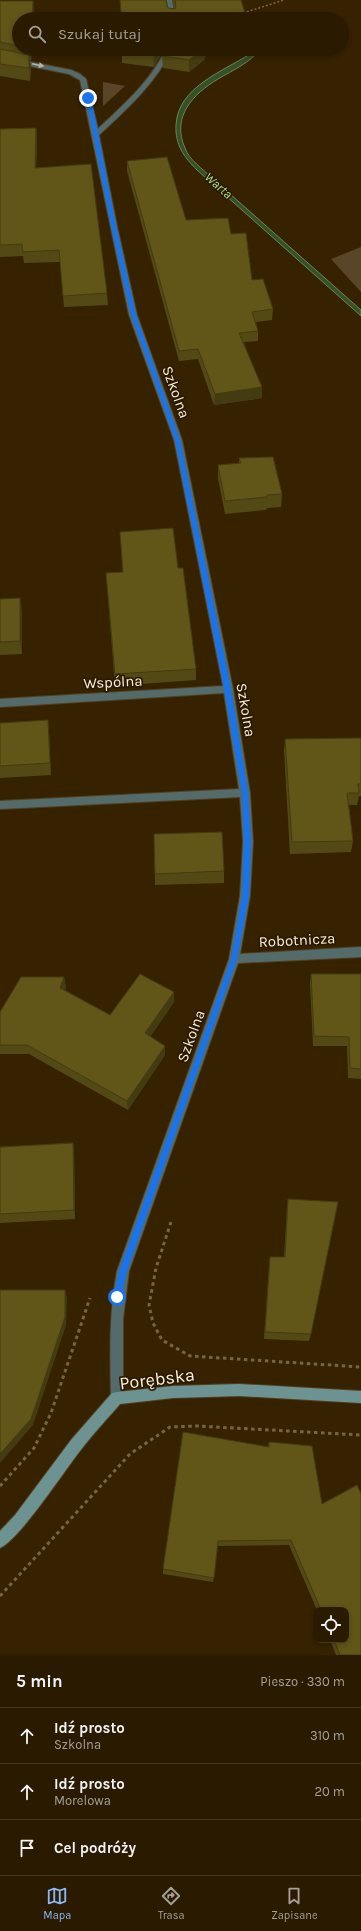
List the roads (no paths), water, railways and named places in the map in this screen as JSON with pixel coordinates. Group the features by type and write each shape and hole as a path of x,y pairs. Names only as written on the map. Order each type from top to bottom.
{"street":[{"path":"169,0 171,12"},
{"path":"96,135 142,88 163,63 166,56"},
{"name":"Szkolna","path":"0,58 78,74 83,79 133,315 178,440 228,689 245,793 248,842 246,882 234,959 123,1271 117,1297 115,1325 117,1398"},
{"name":"Wspólna","path":"0,703 228,689"},
{"path":"0,805 245,793"},
{"name":"Robotnicza","path":"234,959 361,952"},
{"name":"Porębska","path":"0,1541 20,1520 76,1445 117,1398 173,1392 239,1390 361,1397"}],"water":[{"name":"Warta","path":"246,56 254,56 209,85 193,99 183,116 181,126 181,137 187,152 197,164 361,310 361,316 197,170 184,155 179,145 176,132 179,112 184,100 203,82"}]}
